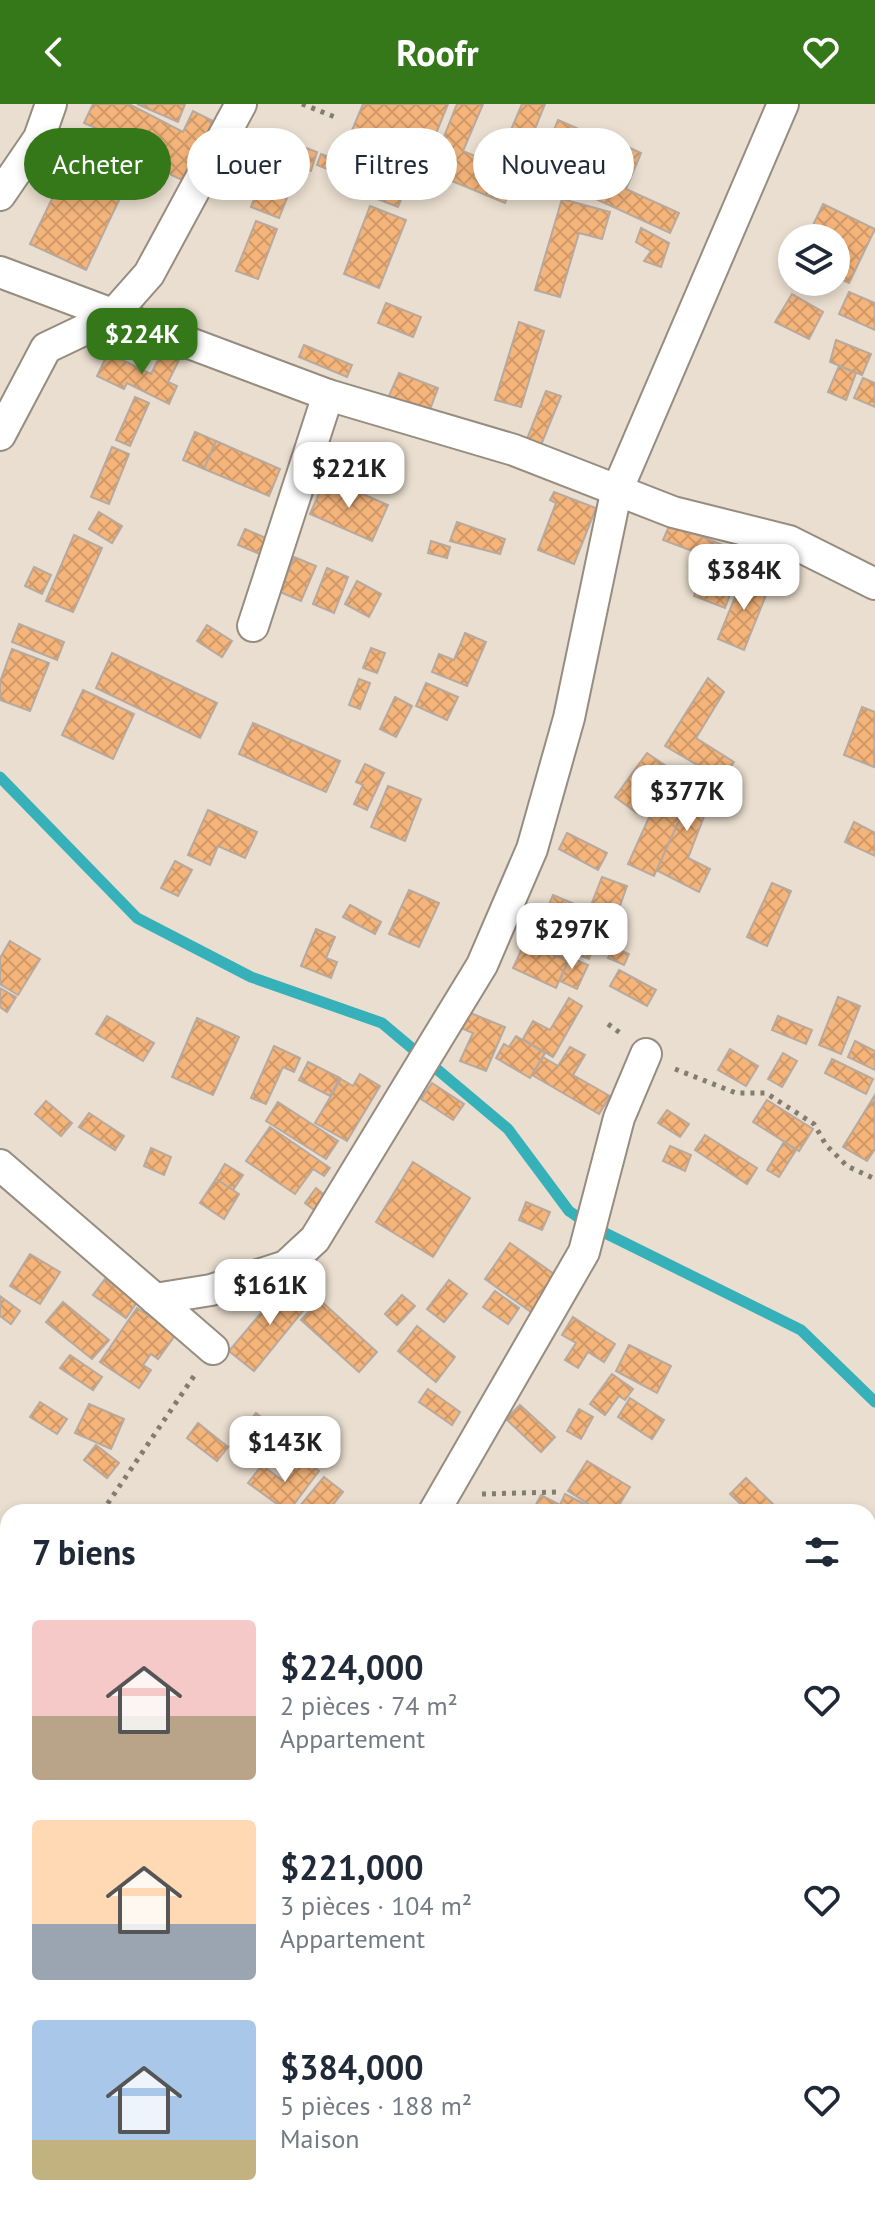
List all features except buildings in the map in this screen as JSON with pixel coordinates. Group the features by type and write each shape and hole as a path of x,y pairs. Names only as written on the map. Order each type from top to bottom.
{"street":[{"path":"0,195 39,138 51,104"},
{"path":"0,435 46,348 111,317 149,274 241,104"},
{"path":"155,1299 211,1290 286,1266 315,1239 482,965 532,849 569,718 616,493 783,104"},
{"path":"0,272 111,317 328,395 514,450 616,493 673,512 789,541 875,584"},
{"path":"253,626 328,395"},
{"path":"440,1503 584,1252 619,1118 646,1054"},
{"path":"0,1165 213,1349"}],"path":[{"path":"302,104 335,117"},
{"path":"608,1024 646,1054 680,1072 736,1093 766,1093 814,1124 826,1145 847,1166 875,1179"},
{"path":"107,1504 213,1349"},
{"path":"440,1503 558,1492"}],"waterway":[{"path":"0,777 137,918 251,977 382,1023 508,1129 569,1211 591,1226 801,1330 875,1402"}]}
